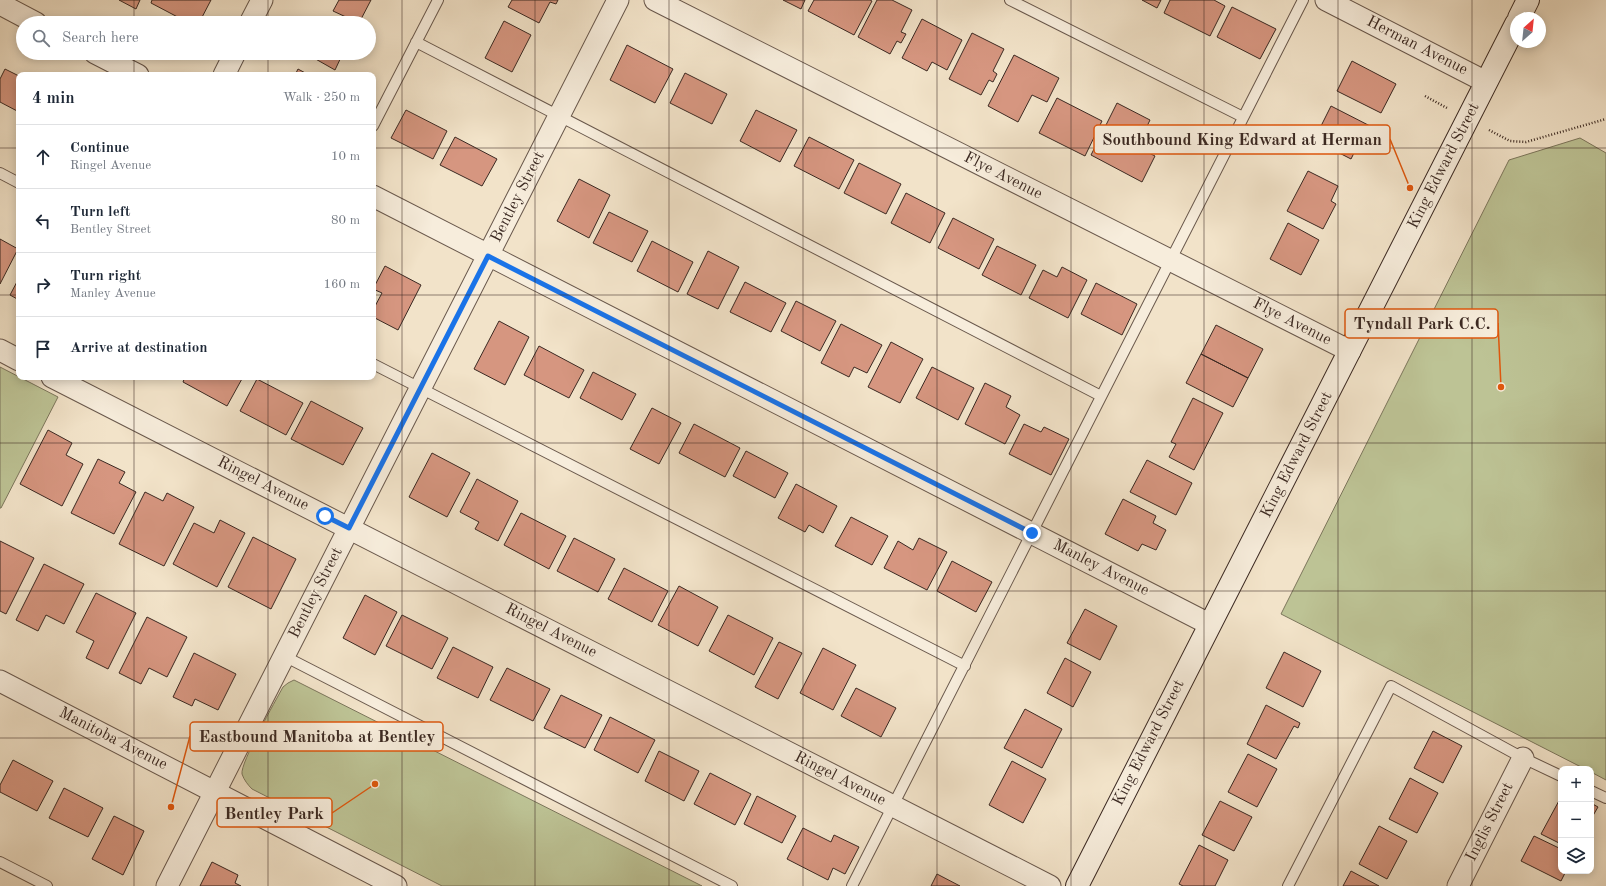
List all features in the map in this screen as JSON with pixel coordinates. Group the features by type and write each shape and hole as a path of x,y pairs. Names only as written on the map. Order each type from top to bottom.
{"street":[{"path":"254,16 262,0"},
{"name":"Bentley Street","path":"167,886 618,0"},
{"name":"Flye Avenue","path":"655,0 1350,351"},
{"name":"Herman Avenue","path":"1326,0 1486,82"},
{"path":"1522,12 1528,0"},
{"path":"0,4 23,16"},
{"name":"King Edward Street","path":"1077,886 1510,36"},
{"path":"109,60 132,72"},
{"path":"226,72 232,60"},
{"name":"Manley Avenue","path":"376,198 1210,624"},
{"path":"0,350 16,358"},
{"name":"Ringel Avenue","path":"58,380 1050,886"},
{"name":"Manitoba Avenue","path":"0,681 396,886"},
{"name":"Inglis Street","path":"1458,886 1523,758"}],"lane":[{"path":"376,120 438,0"},
{"path":"1010,0 1243,117"},
{"path":"852,886 1302,0"},
{"path":"416,42 1101,396"},
{"path":"0,174 16,182"},
{"path":"376,366 964,666"},
{"path":"284,656 732,886"},
{"path":"1288,886 1391,686 1523,758 1558,775"},
{"path":"1594,792 1606,798"},
{"path":"0,862 47,886"}],"path":[{"path":"1425,96 1453,111"},
{"path":"1487,128 1510,141 1526,142 1606,119"}],"green space":[{"path":"1580,138 1606,153 1606,780 1594,774 1594,766 1579,766 1281,614 1509,160"},
{"path":"0,367 16,375 16,380 25,380 58,397 0,508"},
{"path":"294,680 702,886 442,886 252,789 246,782 242,774 252,745 283,687"}],"building":[{"path":"119,0 140,0 136,9"},
{"path":"152,0 211,0 203,16 176,16 151,3"},
{"path":"339,0 371,0 363,16 344,16 333,11"},
{"path":"512,0 558,0 556,4 550,2 539,23 508,7"},
{"path":"783,0 805,0 801,9"},
{"path":"814,0 872,1 854,35 808,11"},
{"path":"877,0 892,0 912,10 901,32 906,34 901,43 897,41 890,54 858,37"},
{"path":"1142,0 1161,0 1157,8"},
{"path":"1170,0 1214,0 1225,6 1210,36 1164,13"},
{"path":"1232,7 1276,29 1260,59 1217,37"},
{"path":"922,19 962,40 947,70 932,62 927,71 902,58"},
{"path":"504,21 531,35 512,72 485,58"},
{"path":"972,33 1004,49 993,71 997,74 993,82 989,80 981,95 949,79"},
{"path":"627,45 673,69 655,103 610,80"},
{"path":"1014,55 1059,78 1047,102 1032,95 1018,122 988,106"},
{"path":"317,60 340,60 335,70"},
{"path":"1352,61 1396,84 1381,113 1337,91"},
{"path":"5,69 16,74 16,110 0,102 0,79"},
{"path":"298,69 304,72 296,72"},
{"path":"685,73 727,94 712,124 670,103"},
{"path":"1057,98 1102,121 1085,156 1039,133"},
{"path":"1117,103 1150,120 1137,147 1155,156 1142,182 1091,155"},
{"path":"1331,106 1374,128 1362,152 1356,149 1351,159 1314,140"},
{"path":"406,110 447,131 433,159 391,138"},
{"path":"756,110 797,130 780,162 740,141"},
{"path":"455,137 497,159 482,186 440,165"},
{"path":"809,137 854,160 839,189 794,166"},
{"path":"859,163 901,184 886,214 844,193"},
{"path":"1308,171 1338,186 1331,201 1336,204 1323,229 1287,211"},
{"path":"579,179 610,195 589,238 557,221"},
{"path":"906,193 945,213 930,243 891,223"},
{"path":"609,212 648,231 632,262 593,243"},
{"path":"953,218 994,239 979,269 938,248"},
{"path":"1288,223 1319,240 1301,275 1270,259"},
{"path":"0,239 16,248 16,253 0,284"},
{"path":"652,241 693,262 678,292 637,271"},
{"path":"997,246 1036,265 1021,295 982,275"},
{"path":"708,251 739,267 718,309 687,294"},
{"path":"385,266 421,285 398,330 376,319 376,304 382,293 376,290 376,283"},
{"path":"1062,267 1087,280 1068,318 1029,298 1043,270 1057,277"},
{"path":"745,282 786,303 771,332 730,312"},
{"path":"1096,283 1137,304 1122,335 1081,314"},
{"path":"16,284 16,298 10,295"},
{"path":"796,301 836,321 820,351 781,331"},
{"path":"499,321 529,337 505,385 474,369"},
{"path":"841,324 882,345 867,373 854,367 849,377 821,363"},
{"path":"1216,325 1263,349 1248,378 1201,354"},
{"path":"891,342 923,359 900,403 868,387"},
{"path":"539,346 584,370 569,398 524,375"},
{"path":"1201,354 1248,378 1233,407 1186,383"},
{"path":"932,367 974,388 958,420 916,398"},
{"path":"593,372 636,394 622,420 580,398"},
{"path":"184,380 241,380 227,406 183,382"},
{"path":"256,380 303,403 286,435 240,411"},
{"path":"985,383 1011,396 1006,407 1020,415 1005,444 965,424"},
{"path":"1193,398 1223,413 1194,470 1169,457 1176,444 1171,442"},
{"path":"311,401 363,428 343,465 291,439"},
{"path":"652,408 681,423 659,464 630,449"},
{"path":"694,424 740,448 725,477 679,453"},
{"path":"1024,424 1041,432 1044,427 1069,439 1051,475 1009,454"},
{"path":"48,430 72,443 66,455 83,464 62,506 20,484"},
{"path":"746,451 788,473 775,498 733,476"},
{"path":"432,453 470,473 447,517 409,497"},
{"path":"98,459 125,472 119,483 136,492 114,534 71,513"},
{"path":"1147,460 1192,483 1176,515 1130,492"},
{"path":"477,479 518,501 498,541 475,529 479,522 460,512"},
{"path":"796,484 837,506 823,533 809,525 805,532 778,518"},
{"path":"145,492 163,501 167,493 194,507 164,566 119,544"},
{"path":"1123,499 1156,516 1153,523 1166,530 1156,550 1142,544 1138,551 1105,534"},
{"path":"521,513 566,536 549,569 504,545"},
{"path":"851,517 888,536 872,565 835,546"},
{"path":"220,520 245,533 217,587 173,564 194,523 214,533"},
{"path":"253,537 296,559 271,609 228,587"},
{"path":"574,538 615,559 598,592 557,571"},
{"path":"919,538 947,552 927,590 884,568 898,541 913,550"},
{"path":"0,541 34,558 6,614 0,611"},
{"path":"952,561 992,582 976,612 937,591"},
{"path":"44,564 84,584 64,624 46,615 38,631 16,620"},
{"path":"624,568 668,591 652,622 608,599"},
{"path":"679,586 718,607 698,646 658,625"},
{"path":"96,593 136,613 108,669 86,658 94,641 76,632"},
{"path":"365,595 397,612 375,655 343,638"},
{"path":"1085,609 1117,626 1100,660 1067,643"},
{"path":"402,615 448,638 432,669 386,646"},
{"path":"728,615 773,638 754,675 709,651"},
{"path":"147,617 187,637 167,677 149,668 141,684 119,673"},
{"path":"779,642 802,653 778,699 755,687"},
{"path":"453,647 493,667 478,698 437,678"},
{"path":"823,648 856,665 833,710 800,693"},
{"path":"1284,652 1321,671 1303,707 1266,688"},
{"path":"194,653 236,674 218,710 195,699 192,706 173,697"},
{"path":"1065,658 1091,672 1073,707 1047,693"},
{"path":"507,668 550,689 533,721 490,700"},
{"path":"856,688 896,708 881,737 841,716"},
{"path":"561,695 602,715 585,748 544,728"},
{"path":"1266,705 1300,723 1298,728 1294,726 1276,759 1247,744"},
{"path":"1025,709 1062,729 1042,768 1004,748"},
{"path":"610,717 655,740 638,773 594,750"},
{"path":"1433,731 1462,746 1443,783 1414,768"},
{"path":"659,751 699,771 684,801 645,781"},
{"path":"1248,754 1277,769 1257,807 1228,792"},
{"path":"13,760 53,781 37,811 0,792 0,785"},
{"path":"1012,761 1046,779 1023,823 989,805"},
{"path":"710,773 751,794 735,825 694,804"},
{"path":"1410,778 1438,793 1417,833 1389,819"},
{"path":"64,788 103,808 88,837 49,818"},
{"path":"757,796 796,816 782,843 744,824"},
{"path":"1220,801 1252,817 1234,851 1202,835"},
{"path":"1558,803 1558,842 1541,834"},
{"path":"1594,805 1598,807 1594,814"},
{"path":"114,816 144,831 123,875 92,859"},
{"path":"1379,826 1407,841 1387,879 1359,864"},
{"path":"803,828 831,842 834,835 859,847 845,874 833,868 828,880 787,859"},
{"path":"1534,836 1558,848 1558,874 1564,874 1561,881 1521,861"},
{"path":"1199,845 1228,860 1215,886 1183,886 1179,884"},
{"path":"212,862 238,875 235,883 241,886 200,886"},
{"path":"1351,871 1379,886 1343,886"},
{"path":"937,874 960,886 931,886"}],"place":[{"name":"Southbound King Edward at Herman","path":"1410,188"},
{"name":"Tyndall Park C.C.","path":"1501,387"},
{"name":"Bentley Park","path":"375,784"},
{"name":"Eastbound Manitoba at Bentley","path":"171,807"}],"route":[{"path":"325,516 349,528 488,256 1032,533"}]}
